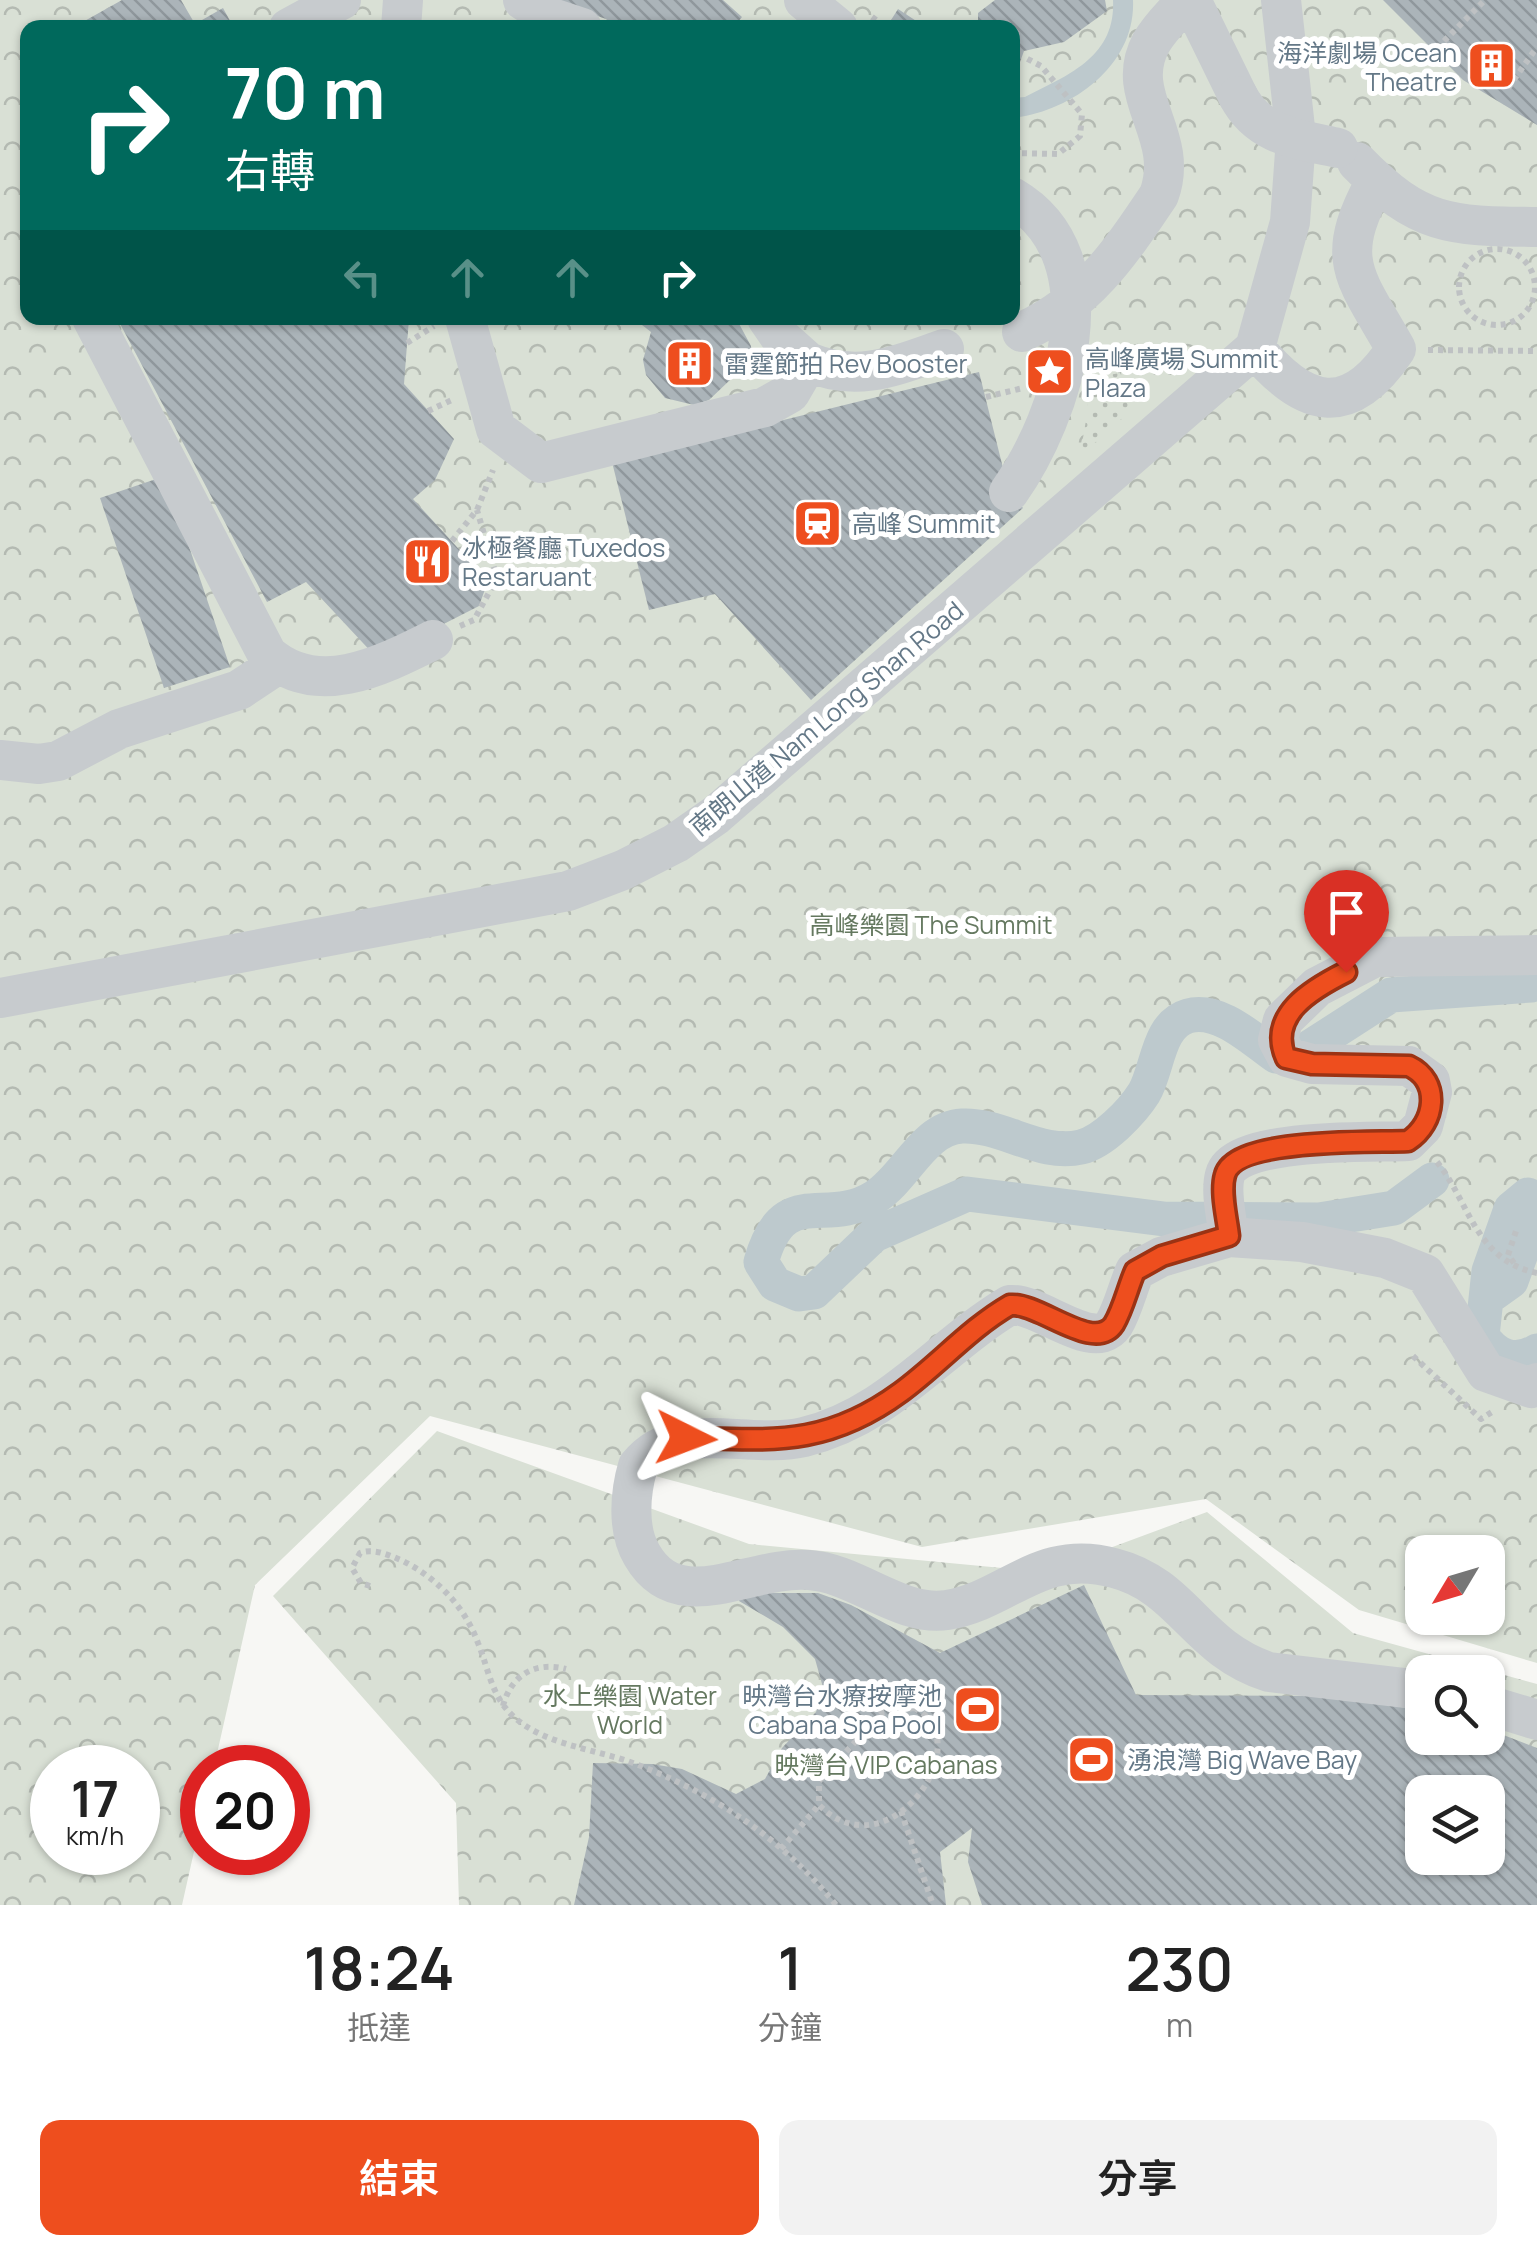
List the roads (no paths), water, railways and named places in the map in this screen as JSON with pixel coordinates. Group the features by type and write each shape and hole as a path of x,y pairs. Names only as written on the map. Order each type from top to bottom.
{"street":[{"path":"304,20 341,0"},
{"path":"522,0 558,20"},
{"path":"804,0 828,20"},
{"path":"1022,332 1073,304 1112,264 1158,196 1165,148 1146,99 1142,72 1156,35 1189,0 1246,110 1269,130 1338,148 1396,198 1443,221 1489,229 1537,227"},
{"path":"1281,0 1295,140 1290,222 1243,360 1276,374 1318,400 1340,398 1360,388 1396,349 1351,257 1353,224 1376,181"},
{"path":"1009,492 1027,467 1053,410 1073,304 1065,264 1046,229 1020,205"},
{"path":"96,325 197,514 257,641 278,664 320,678 384,665 432,640"},
{"path":"467,325 496,429 541,463 764,407 790,394 808,362"},
{"path":"771,325 808,362 854,375 878,372 944,349"},
{"name":"南朗山道 Nam Long Shan Road","path":"0,998 568,891 624,870 716,814 1243,360"},
{"path":"0,760 39,764 58,761 119,729 239,690 278,664"},
{"path":"1229,1236 1224,1177 1230,1164 1247,1154 1275,1147 1408,1141 1418,1135 1428,1114 1430,1081 1409,1066 1312,1064 1286,1058 1278,1040 1283,1020 1316,987 1375,957 1537,955"},
{"path":"1405,1688 1268,1672 1248,1666 1212,1643 1156,1586 1113,1568 1087,1564 1047,1568 961,1606 934,1610 808,1570 688,1589 667,1584 650,1568 638,1548 632,1523 634,1480 638,1466 662,1442 686,1438 774,1442 808,1436 856,1418 898,1394 1010,1305 1030,1306 1081,1332 1104,1332 1112,1327 1135,1271 1162,1256 1229,1236 1302,1242 1368,1254 1425,1274 1486,1372 1530,1388 1537,1384"},
{"path":"1505,1710 1537,1720"}],"waterway":[{"path":"1432,1180 1394,1208 1319,1220 1164,1219 967,1194 874,1235 814,1292 799,1294 775,1284 761,1262 770,1237 781,1222 794,1214 856,1206 875,1197 926,1144 948,1129 977,1127 1051,1148 1090,1144 1139,1101 1164,1038 1178,1021 1188,1016 1200,1014 1223,1020 1276,1056 1304,1051 1391,995 1531,985"},
{"path":"1490,1296 1511,1281 1534,1217 1528,1195 1511,1209 1489,1271 1482,1336 1506,1356 1521,1357 1537,1351"}],"place":[{"name":"海洋劇場 Ocean Theatre","path":"1492,66"},
{"name":"雷霆節拍 Rev Booster","path":"689,363"},
{"name":"高峰廣場 Summit Plaza","path":"1050,372"},
{"name":"高峰 Summit","path":"817,523"},
{"name":"冰極餐廳 Tuxedos Restaruant","path":"427,561"},
{"name":"映灣台水療按摩池 Cabana Spa Pool","path":"977,1709"},
{"name":"湧浪灣 Big Wave Bay","path":"1092,1759"}],"park label":[{"name":"高峰樂園 The Summit","path":"931,924"},
{"name":"水上樂園 Water World","path":"630,1710"},
{"name":"映灣台 VIP Cabanas","path":"886,1764"}]}
